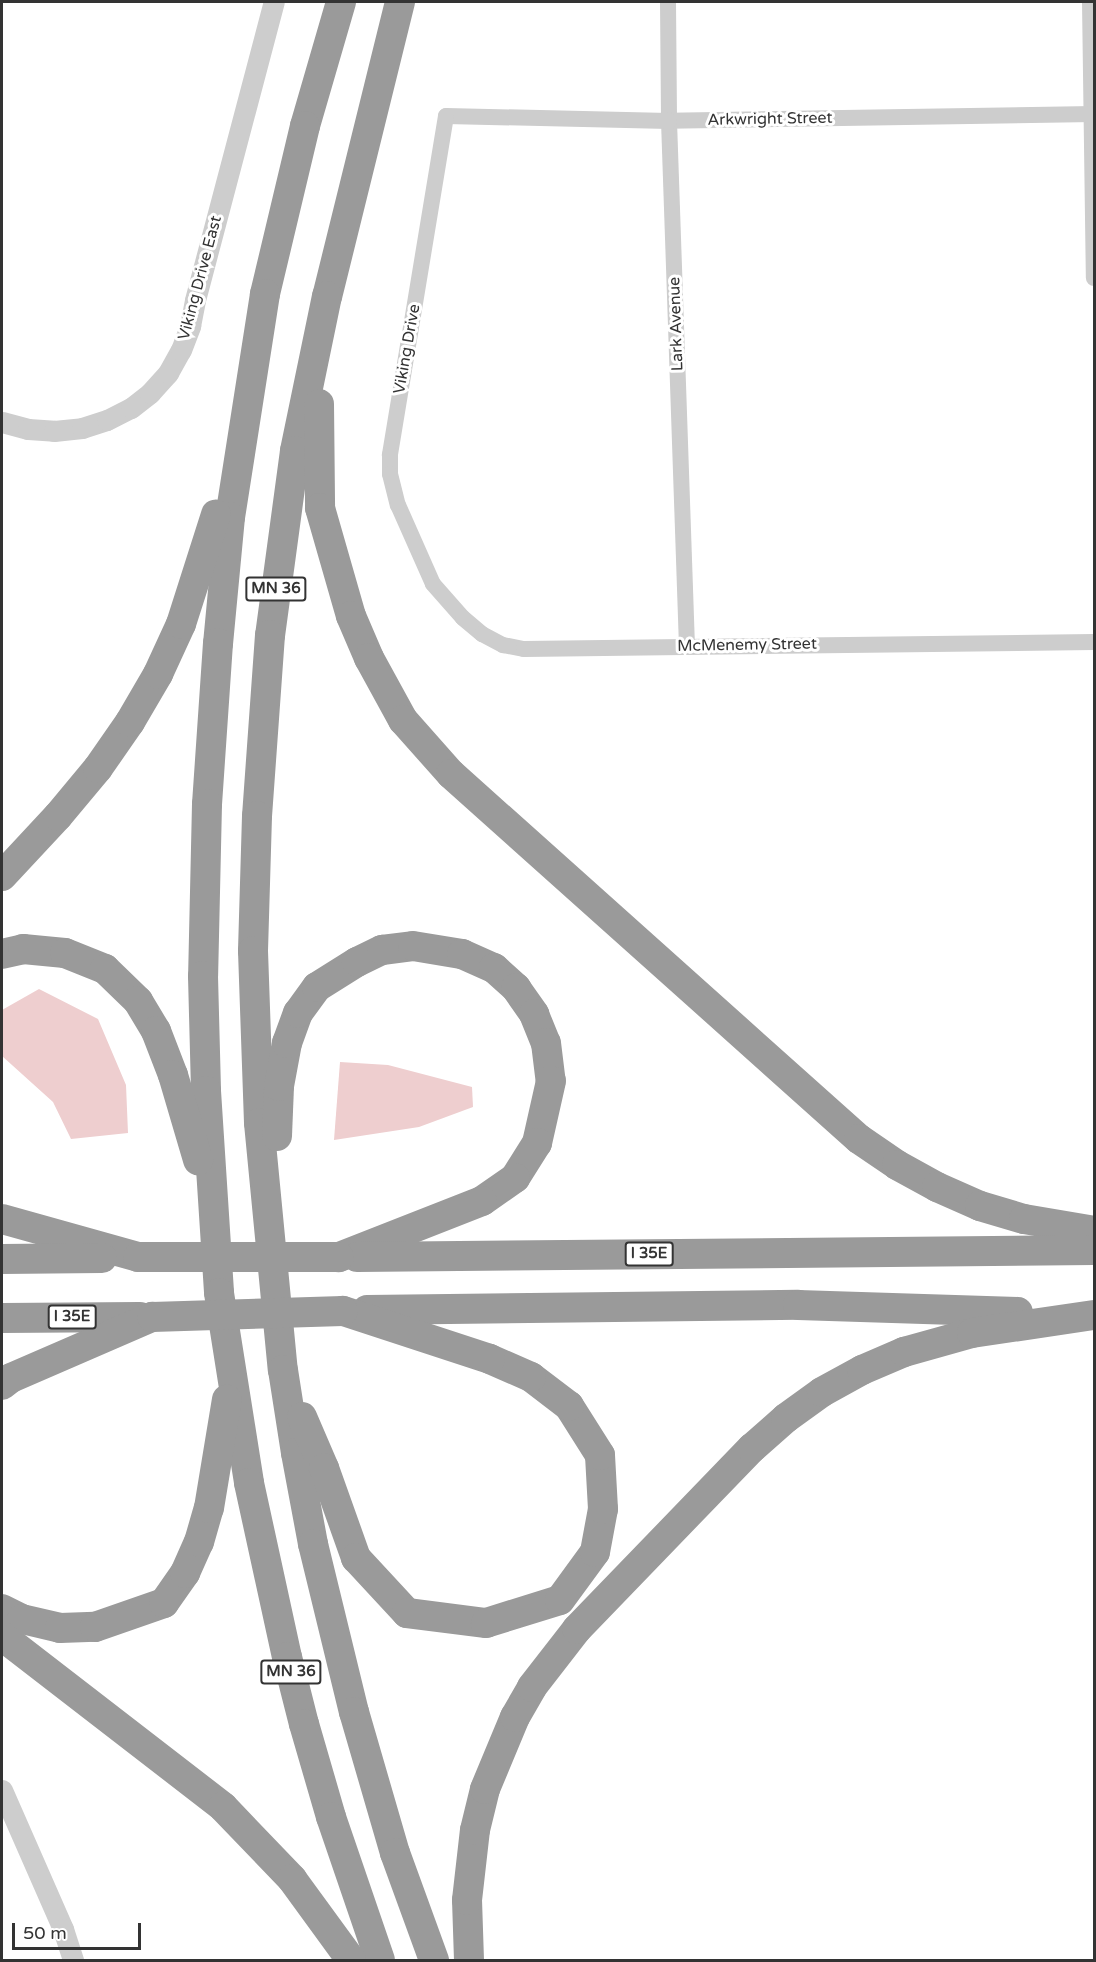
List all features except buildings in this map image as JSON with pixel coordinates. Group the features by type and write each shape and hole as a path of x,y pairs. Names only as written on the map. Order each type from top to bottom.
{"highway":[{"name":"MN 36","path":"341,2 284,210 266,294 244,422 224,577 207,804 203,976 212,1206 219,1293 249,1483 287,1657 331,1817 380,1960"},
{"name":"MN 36","path":"400,2 327,296 295,451 270,635 257,816 253,951 255,1030 267,1222 284,1376 313,1544 339,1657 388,1831 434,1960"},
{"path":"327,296 318,438 320,508 351,616 369,658 403,720 451,774 859,1139 897,1165 937,1187 980,1206 1024,1219 1095,1231"},
{"path":"2,876 98,768 130,722 158,674 181,624 200,571 244,422"},
{"path":"267,1222 276,1148 279,1086 287,1043 298,1013 317,987 382,950 414,946 462,954 494,968 516,988 534,1014 546,1043 551,1081 537,1143 515,1178 482,1201 345,1256"},
{"path":"2,954 23,949 65,953 105,969 138,1001 156,1031 173,1075 212,1206"},
{"path":"2,1219 138,1257"},
{"name":"I 35E","path":"2,1259 1095,1250"},
{"name":"I 35E","path":"2,1318 146,1318 351,1312 798,1305 1095,1314"},
{"path":"284,1376 324,1468 356,1558 407,1613 486,1623 560,1600 595,1552 603,1509 600,1455 569,1406 531,1377 490,1359 351,1312"},
{"path":"469,1960 467,1900 475,1830 485,1789 515,1717 532,1687 571,1637 752,1448 786,1418 822,1392 862,1370 904,1352 972,1333 1095,1314"},
{"path":"2,1385 11,1378 146,1318"},
{"path":"2,1609 22,1619 60,1628 95,1627 164,1603 185,1573 200,1542 209,1508 231,1376"},
{"path":"2,1636 223,1807 292,1879 351,1960"}],"street":[{"name":"Viking Drive East","path":"2,422 28,429 54,431 82,428 107,420 131,408 150,393 168,373 181,350 190,326 274,2"},
{"name":"Lark Avenue","path":"668,2 669,121 687,646"},
{"path":"1090,2 1095,278"},
{"name":"Arkwright Street","path":"446,116 669,121 1093,114"},
{"name":"Viking Drive","path":"429,575 398,505 390,474 390,455 446,116"},
{"name":"McMenemy Street","path":"429,575 463,618 482,634 503,645 524,649 1095,642"},
{"path":"2,1790 63,1929 73,1960"}],"shaded area":[{"path":"39,989 98,1019 126,1085 128,1133 71,1139 53,1102 2,1056 2,1010"},
{"path":"340,1062 388,1065 472,1087 473,1107 419,1127 334,1140"}]}
